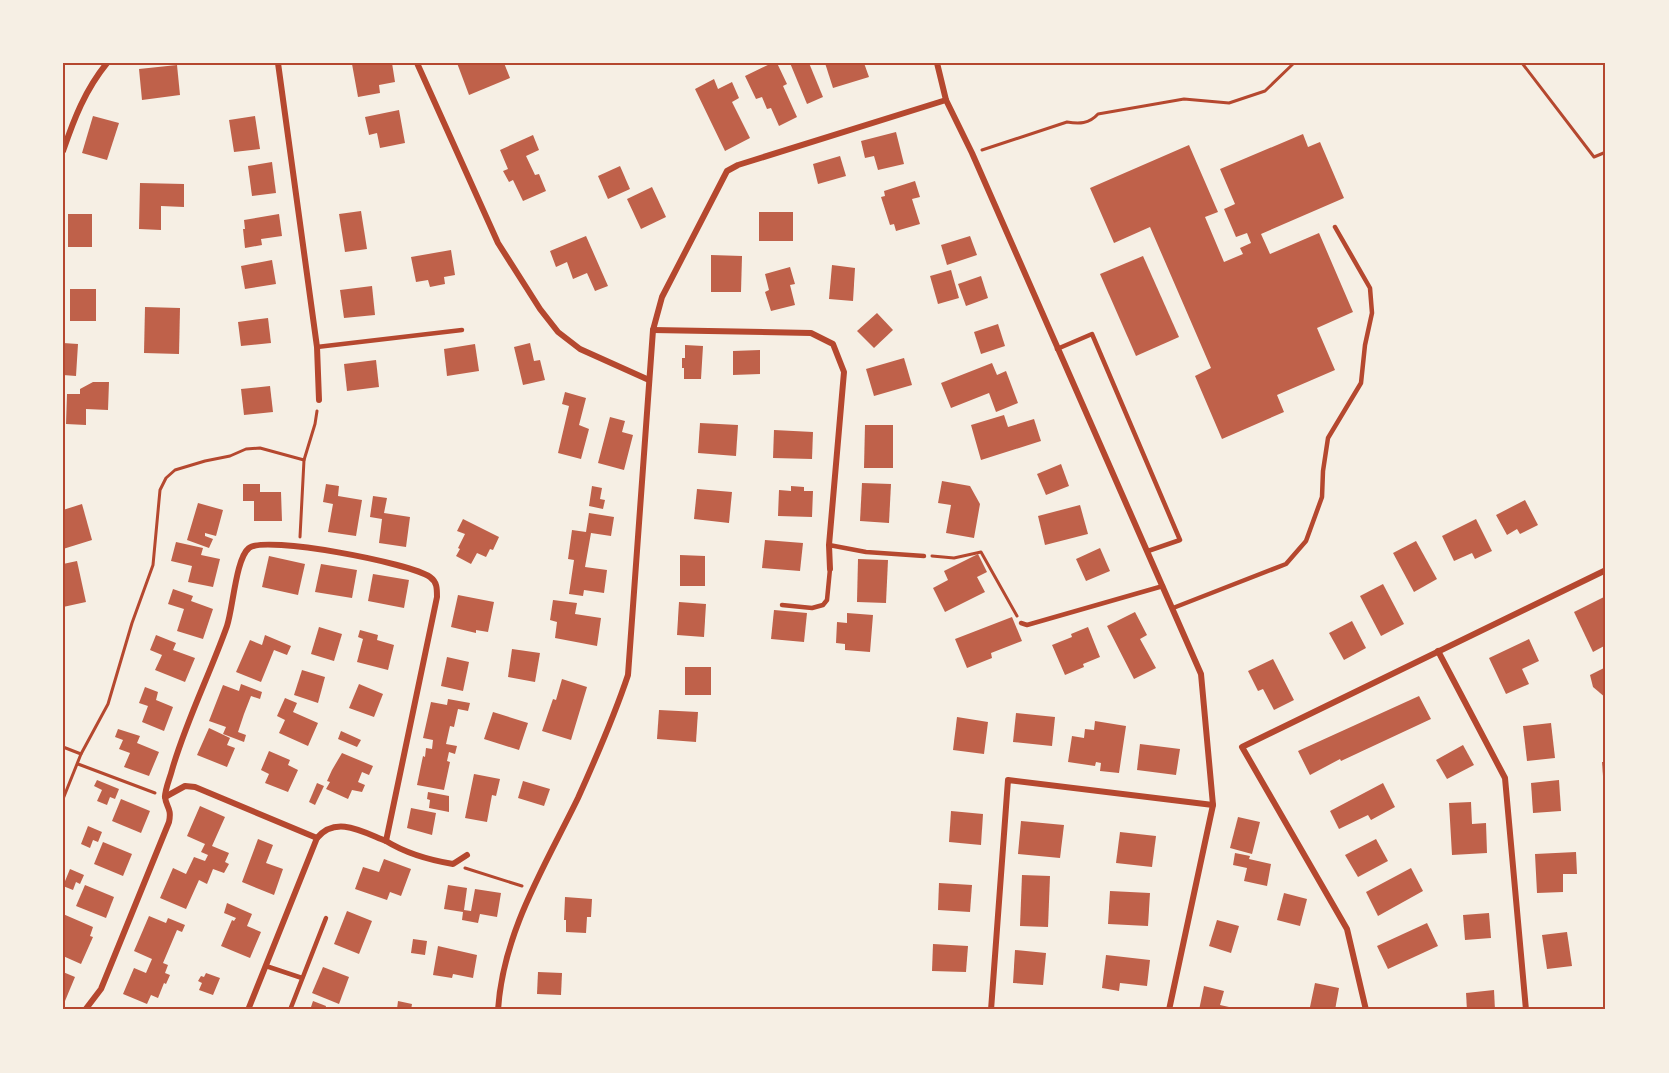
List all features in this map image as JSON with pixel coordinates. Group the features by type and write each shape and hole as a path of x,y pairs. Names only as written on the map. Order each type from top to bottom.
{"street":[{"path":"63,151 75,115 94,78 107,63"},
{"path":"278,63 317,347 319,400"},
{"path":"417,63 498,243 540,309 558,332 580,349 649,380"},
{"path":"937,63 946,100 972,153 1201,674 1213,805 1169,1010"},
{"path":"498,1010 508,951 532,889 578,797 628,675 653,330 662,297 727,171 946,100"},
{"path":"653,330 812,333 833,344 844,372 829,545 830,568"},
{"path":"85,1010 100,989 169,822 171,812 165,797 176,752 228,621 242,557 249,547 262,544 300,548 391,562 422,571 432,578 437,587 437,597 386,841"},
{"path":"1366,1010 1347,929 1242,747 1606,570"},
{"path":"1438,651 1505,778 1526,1010"},
{"path":"991,1010 1008,780 1213,805"},
{"path":"165,797 185,786 195,787 317,838"},
{"path":"248,1010 317,838 324,829 337,825 358,830 429,860 453,864 467,855"}],"lane":[{"path":"1173,608 1286,564 1306,541 1322,497 1328,438 1361,383 1365,345 1372,313 1370,288 1335,226"},
{"path":"317,347 462,330"},
{"path":"1057,349 1092,334 1180,540 1148,552"},
{"path":"829,545 866,552 924,555"},
{"path":"782,605 812,608 823,605 827,600 830,568"},
{"path":"1021,623 1027,625 1163,586"},
{"path":"290,1010 326,918"},
{"path":"266,966 302,978"}],"path":[{"path":"972,153 1067,122 1079,124 1092,120 1098,114 1184,99 1229,103 1265,91 1294,63"},
{"path":"1522,63 1594,157 1606,152"},
{"path":"300,548 304,460 315,424 319,400"},
{"path":"63,799 81,754 108,704 132,623 153,565 160,490 166,478 176,470 230,456 246,449 260,448 304,460"},
{"path":"924,555 954,558 981,552 1021,623"},
{"path":"63,747 81,754"},
{"path":"78,764 165,797"},
{"path":"449,863 532,889"}],"building":[{"path":"392,63 395,82 379,85 380,93 358,97 352,64"},
{"path":"457,63 504,63 510,78 469,95"},
{"path":"772,63 777,63 787,84 783,86 797,117 779,126 771,108 767,109 762,97 756,99 745,76"},
{"path":"790,63 809,63 823,97 807,104"},
{"path":"825,63 864,63 869,77 833,88"},
{"path":"177,65 180,95 142,100 139,69"},
{"path":"714,79 718,89 732,82 739,98 732,102 750,138 725,151 695,89"},
{"path":"399,110 405,143 380,148 377,133 369,135 365,117"},
{"path":"93,116 119,123 107,160 82,153"},
{"path":"255,116 260,149 234,152 229,120"},
{"path":"896,132 904,164 878,170 874,156 865,158 861,141"},
{"path":"1303,134 1308,147 1320,142 1344,198 1261,234 1270,254 1319,233 1353,312 1317,328 1335,370 1277,395 1284,412 1222,439 1195,376 1211,368 1150,227 1114,243 1090,188 1189,145 1218,212 1205,217 1224,262 1243,254 1240,248 1251,243 1247,233 1236,237 1224,209 1235,204 1220,169"},
{"path":"533,135 539,150 526,156 535,175 539,174 546,191 523,201 513,180 509,182 503,171 508,169 500,150"},
{"path":"840,156 846,176 818,184 813,164"},
{"path":"272,162 276,193 252,196 248,166"},
{"path":"620,166 630,189 608,199 598,176"},
{"path":"915,181 920,197 912,199 920,224 896,231 894,224 890,225 881,197 885,196 884,191"},
{"path":"140,183 184,184 184,207 161,206 161,230 139,229"},
{"path":"652,187 666,217 641,229 627,199"},
{"path":"361,211 367,249 345,252 339,214"},
{"path":"759,212 793,212 793,241 759,241"},
{"path":"68,214 92,214 92,247 68,247"},
{"path":"279,214 282,236 261,239 262,245 245,248 244,220"},
{"path":"586,236 608,286 595,291 587,273 573,279 567,262 556,267 550,251"},
{"path":"970,236 977,255 947,265 941,245"},
{"path":"451,250 455,275 444,277 445,284 430,287 428,280 416,282 411,257"},
{"path":"711,255 742,256 741,292 711,292"},
{"path":"1143,256 1179,337 1136,356 1100,274"},
{"path":"272,260 276,284 245,289 241,266"},
{"path":"832,265 855,268 853,301 829,299"},
{"path":"790,267 795,284 790,285 795,305 771,311 765,292 769,290 765,274"},
{"path":"951,270 959,298 938,304 930,276"},
{"path":"981,276 988,298 966,306 958,284"},
{"path":"372,286 375,315 344,318 340,290"},
{"path":"70,289 96,289 96,321 70,321"},
{"path":"145,307 180,308 179,354 144,353"},
{"path":"877,313 893,330 874,348 857,331"},
{"path":"268,318 271,343 241,346 238,322"},
{"path":"998,324 1005,346 981,354 974,332"},
{"path":"63,343 78,344 76,376 63,375"},
{"path":"530,343 534,361 540,360 545,380 523,385 514,347"},
{"path":"475,344 479,371 447,376 444,349"},
{"path":"685,345 703,346 701,379 684,379 682,358 685,358"},
{"path":"760,350 760,374 733,375 733,351"},
{"path":"904,358 912,385 874,396 866,369"},
{"path":"376,360 379,387 347,391 344,364"},
{"path":"992,363 997,375 1006,371 1018,403 996,412 989,393 951,408 941,383"},
{"path":"93,382 109,382 108,410 86,409 86,425 66,424 67,394 80,394 80,389"},
{"path":"270,386 273,412 244,415 241,389"},
{"path":"565,392 586,398 579,425 589,429 581,459 558,453 569,406 562,404"},
{"path":"1004,415 1008,427 1034,419 1041,441 981,460 971,425"},
{"path":"610,417 625,421 622,432 633,435 624,470 598,463"},
{"path":"700,423 738,425 736,456 698,453"},
{"path":"865,425 893,425 893,468 864,468"},
{"path":"774,430 813,432 812,459 773,458"},
{"path":"1061,464 1069,486 1046,495 1037,474"},
{"path":"942,481 970,486 980,504 974,538 946,533 951,505 938,503"},
{"path":"862,483 891,484 889,523 860,521"},
{"path":"243,484 260,484 260,492 281,492 282,521 254,521 254,501 243,501"},
{"path":"326,484 339,486 338,496 362,500 356,536 328,532 333,504 323,502"},
{"path":"592,486 602,488 600,499 605,500 603,509 589,506"},
{"path":"791,486 804,487 804,491 813,491 812,517 778,516 779,490 791,491"},
{"path":"697,489 732,492 729,523 694,519"},
{"path":"373,496 387,498 384,513 410,517 406,547 379,543 382,519 370,517"},
{"path":"1525,500 1538,525 1520,534 1517,529 1507,535 1496,515"},
{"path":"198,503 223,510 216,536 205,533 205,536 213,539 209,548 187,540"},
{"path":"82,504 92,540 63,549 63,510"},
{"path":"1080,505 1088,534 1045,545 1038,516"},
{"path":"589,513 614,517 611,536 591,533 585,567 607,570 604,593 584,590 583,596 569,594 574,560 568,559 572,530 586,532"},
{"path":"463,519 499,537 493,550 490,549 486,557 477,553 471,564 456,556 465,534 457,531"},
{"path":"1476,519 1492,551 1475,559 1472,553 1454,561 1442,536"},
{"path":"765,540 803,543 800,571 762,568"},
{"path":"1416,541 1437,579 1414,592 1393,553"},
{"path":"176,542 203,548 201,555 220,559 213,587 188,582 192,566 171,561"},
{"path":"1100,548 1110,571 1086,581 1076,559"},
{"path":"978,554 987,572 977,577 985,592 945,612 933,588 948,580 944,571"},
{"path":"680,555 705,556 705,586 680,586"},
{"path":"269,556 305,564 298,595 262,587"},
{"path":"858,559 888,560 886,603 857,602"},
{"path":"77,561 86,602 63,607 63,564"},
{"path":"321,564 357,570 352,598 315,592"},
{"path":"373,574 409,580 404,608 368,601"},
{"path":"1383,584 1404,624 1381,636 1360,596"},
{"path":"173,589 193,596 191,601 213,609 203,639 177,631 184,609 168,604"},
{"path":"458,595 494,602 488,632 476,630 476,633 451,627"},
{"path":"1606,596 1606,645 1593,652 1574,612"},
{"path":"553,600 577,603 575,614 601,618 597,646 555,638 557,622 550,620"},
{"path":"679,602 706,604 704,637 677,635"},
{"path":"774,610 807,613 804,642 771,639"},
{"path":"1135,612 1147,635 1140,639 1156,668 1134,679 1107,626"},
{"path":"847,613 873,615 870,652 845,650 845,644 836,643 837,622 847,623"},
{"path":"1012,617 1022,641 991,653 992,658 967,668 955,639"},
{"path":"1352,621 1366,648 1344,660 1329,633"},
{"path":"319,627 342,634 334,661 311,654"},
{"path":"1088,627 1100,657 1065,675 1052,645"},
{"path":"360,630 378,635 377,640 394,645 388,670 357,662 363,639 358,637"},
{"path":"156,635 176,643 173,650 195,658 185,682 155,670 162,655 150,650"},
{"path":"265,635 291,646 287,655 274,650 261,682 236,672 250,640 262,645"},
{"path":"1529,639 1539,661 1522,669 1529,684 1506,694 1489,658"},
{"path":"512,649 540,653 535,682 508,677"},
{"path":"447,657 469,662 463,691 441,686"},
{"path":"1273,659 1294,700 1274,710 1263,689 1258,691 1248,671"},
{"path":"685,667 711,667 711,695 685,695"},
{"path":"1606,667 1606,698 1593,687 1590,675"},
{"path":"302,670 325,677 318,703 294,695"},
{"path":"562,679 587,687 571,740 542,731 553,699 556,700"},
{"path":"241,684 262,692 260,699 251,696 244,714 238,732 246,735 244,742 223,734 226,727 209,721 223,685 239,691"},
{"path":"359,684 383,694 374,717 349,708"},
{"path":"145,687 158,692 156,700 173,707 164,731 142,722 148,706 139,703"},
{"path":"1419,696 1431,719 1341,761 1340,759 1310,775 1298,751"},
{"path":"285,698 297,703 293,712 318,723 308,746 279,733 285,720 277,716"},
{"path":"448,699 470,703 468,711 458,709 454,727 450,726 446,744 457,746 455,754 449,752 447,761 450,762 444,790 417,785 426,748 432,749 433,740 423,738 431,702 447,705"},
{"path":"659,710 698,712 696,742 657,739"},
{"path":"493,712 528,723 519,750 484,739"},
{"path":"1016,713 1055,717 1052,746 1013,742"},
{"path":"957,717 988,722 984,754 953,750"},
{"path":"1095,721 1126,726 1119,773 1100,771 1101,763 1096,762 1095,766 1068,762 1072,736 1084,738 1085,729 1094,730"},
{"path":"1551,723 1555,758 1527,761 1523,726"},
{"path":"209,728 230,738 227,745 235,748 227,767 197,755"},
{"path":"118,729 140,736 137,743 159,752 149,776 124,767 130,753 119,749 123,740 115,737"},
{"path":"341,731 361,740 357,747 338,739"},
{"path":"1140,744 1180,749 1176,775 1137,770"},
{"path":"1463,745 1474,765 1447,779 1436,760"},
{"path":"269,751 290,760 288,765 298,770 288,792 265,783 269,774 261,770"},
{"path":"342,753 373,766 369,775 362,772 358,782 365,785 362,792 352,790 348,799 326,789 330,782 327,781"},
{"path":"1602,762 1606,762 1606,776 1603,776"},
{"path":"474,774 500,779 496,796 492,795 487,822 465,818"},
{"path":"97,780 119,789 115,799 110,797 107,805 97,801 102,790 94,786"},
{"path":"1559,780 1561,811 1533,813 1531,783"},
{"path":"523,781 550,789 544,806 518,798"},
{"path":"317,783 324,786 315,805 309,802"},
{"path":"1383,783 1395,807 1371,820 1368,815 1339,829 1330,811"},
{"path":"428,792 449,796 449,812 429,808"},
{"path":"121,799 150,811 141,833 112,821"},
{"path":"1471,802 1472,824 1486,823 1487,853 1452,855 1449,803"},
{"path":"200,806 225,817 212,846 229,853 225,862 229,864 224,873 213,869 207,884 199,880 186,909 160,898 173,868 186,874 194,857 205,861 208,855 201,852 205,844 187,836"},
{"path":"411,808 436,813 432,835 407,828"},
{"path":"951,811 983,814 981,845 949,842"},
{"path":"1238,817 1260,822 1252,854 1230,848"},
{"path":"1021,821 1064,825 1060,858 1018,854"},
{"path":"88,826 102,832 98,842 93,840 90,848 81,844"},
{"path":"1120,832 1156,836 1152,867 1116,863"},
{"path":"258,839 273,845 266,863 283,869 274,895 242,882"},
{"path":"1376,839 1388,861 1358,877 1345,855"},
{"path":"103,842 132,854 123,876 94,864"},
{"path":"1576,852 1577,874 1563,874 1563,892 1537,893 1535,854"},
{"path":"1235,853 1271,864 1267,886 1244,881 1247,868 1233,865"},
{"path":"384,859 411,869 401,896 390,892 387,900 355,889 363,867 379,872"},
{"path":"1411,868 1423,891 1378,916 1366,892"},
{"path":"70,869 84,875 80,884 76,882 73,890 63,886"},
{"path":"1022,875 1050,876 1048,927 1020,926"},
{"path":"939,883 972,885 970,912 938,910"},
{"path":"85,885 114,897 106,918 76,906"},
{"path":"448,885 467,888 464,910 471,911 475,889 501,893 497,917 480,914 478,923 462,920 463,912 444,909"},
{"path":"1110,891 1150,893 1148,926 1108,924"},
{"path":"1284,893 1307,899 1300,926 1277,920"},
{"path":"565,897 592,899 591,917 587,917 586,933 566,932"},
{"path":"227,903 252,914 247,926 261,932 250,958 221,946 232,920 236,918 224,913"},
{"path":"347,911 372,921 359,954 334,944"},
{"path":"1489,913 1491,938 1465,940 1463,915"},
{"path":"63,914 93,927 90,936 93,937 81,964 63,956"},
{"path":"149,916 166,923 168,918 185,925 182,932 177,930 163,963 168,965 165,973 170,975 166,984 164,983 158,998 151,995 147,1004 123,994 134,968 146,973 152,959 134,951"},
{"path":"1217,920 1239,926 1231,953 1209,946"},
{"path":"1427,923 1438,946 1388,969 1377,946"},
{"path":"1567,932 1572,966 1547,969 1542,935"},
{"path":"413,939 427,941 425,955 411,953"},
{"path":"933,944 968,946 966,972 932,971"},
{"path":"438,946 477,955 473,978 453,974 452,978 433,975"},
{"path":"1015,950 1046,953 1043,985 1013,983"},
{"path":"1106,955 1150,960 1147,986 1120,983 1119,991 1102,988"},
{"path":"323,967 349,977 339,1004 312,993"},
{"path":"63,972 75,977 65,1001 63,1000"},
{"path":"538,972 562,973 561,995 537,994"},
{"path":"206,973 220,978 213,995 199,990 202,983 198,981"},
{"path":"1315,983 1339,988 1335,1010 1310,1007"},
{"path":"1204,986 1224,991 1220,1005 1229,1007 1229,1010 1199,1010"},
{"path":"1494,990 1495,1010 1467,1010 1466,993"},
{"path":"313,1001 326,1006 325,1010 310,1010"},
{"path":"398,1001 412,1004 411,1010 397,1009"}]}
